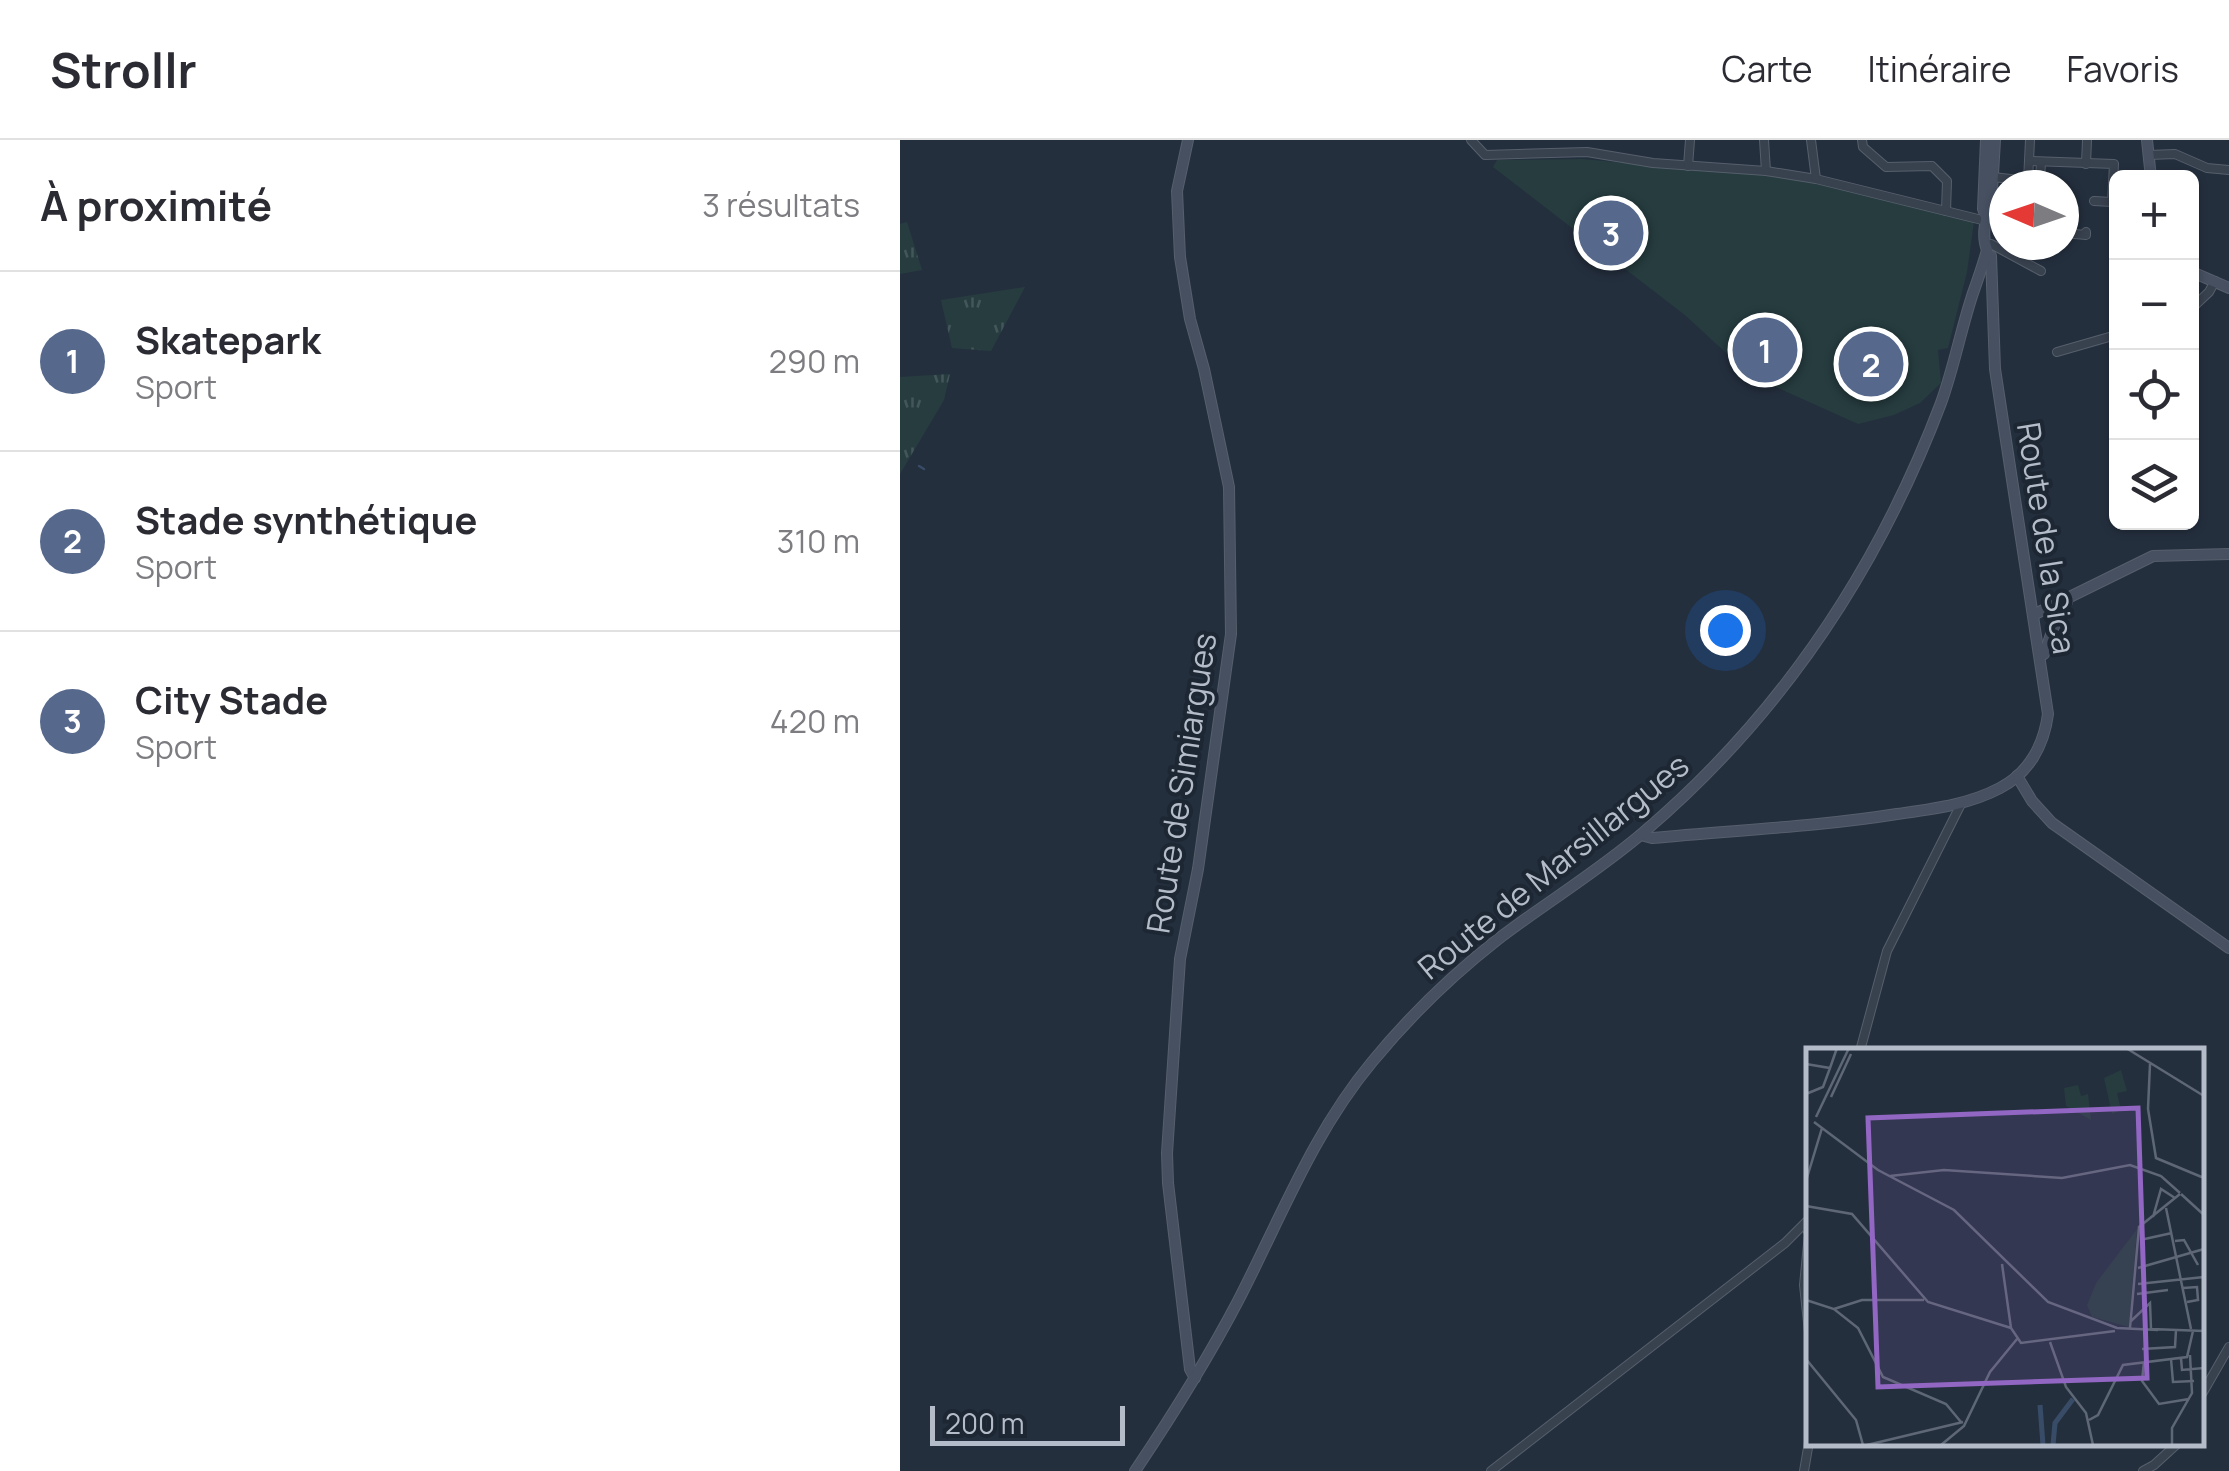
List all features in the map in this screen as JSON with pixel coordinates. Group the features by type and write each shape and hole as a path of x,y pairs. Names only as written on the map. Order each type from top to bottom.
{"street":[{"name":"Route de Simiargues","path":"1188,140 1177,191 1180,257 1190,320 1224,463 1232,524 1231,646 1199,864 1178,974 1167,1163 1190,1369 1196,1378"},
{"path":"1471,140 1486,154 1587,152 1816,178 1986,219"},
{"path":"1548,140 1550,154"},
{"path":"1688,166 1690,140"},
{"path":"1764,140 1766,171"},
{"path":"1811,140 1816,178"},
{"path":"1862,140 1879,164 1886,167 1932,166 1947,182 1946,212"},
{"path":"1986,140 1989,176"},
{"path":"1990,170 1995,140"},
{"path":"2029,170 2030,140"},
{"path":"2086,164 2087,140"},
{"path":"2147,140 2150,170"},
{"path":"2149,154 2175,154 2207,168 2229,170"},
{"path":"2029,161 2114,164 2112,202 2094,201"},
{"path":"2041,162 2041,170"},
{"name":"Route de Marsillargues","path":"1134,1471 1196,1378 1312,1149 1369,1066 1454,976 1641,835 1704,776 1764,712 1836,616 1896,510 1920,457 1955,359 1987,250 1983,209 1989,176"},
{"path":"2079,234 2086,232"},
{"path":"1987,242 2040,271"},
{"name":"Route de la Sica","path":"1987,242 1995,369 2048,714 2034,756 2018,776"},
{"path":"2199,275 2229,288"},
{"path":"2199,302 2210,292 2214,281"},
{"path":"2057,352 2109,337"},
{"path":"2033,615 2153,556 2229,554"},
{"path":"2042,661 2060,610 2071,597"},
{"path":"1641,835 1652,838 1854,821 1961,804 1999,789 2018,776 2032,802 2052,823 2229,948"},
{"path":"1861,1048 1886,951 1961,804"},
{"path":"1491,1471 1785,1244 1806,1223"},
{"path":"1806,1260 1806,1304"},
{"path":"2204,1391 2229,1347"},
{"path":"1804,1471 1808,1446"},
{"path":"2143,1471 2175,1446"}],"green space":[{"path":"1582,159 1771,176 1974,222 1967,272 1948,348 1938,350 1941,383 1920,403 1894,415 1858,424 1751,376 1686,316 1493,167 1497,160"},
{"path":"907,222 922,270 900,274 900,224"},
{"path":"1025,287 991,351 952,348 941,300"},
{"path":"950,374 944,400 900,474 900,377"}],"waterway":[{"path":"919,466 924,469"}],"place":[{"name":"City Stade","path":"1611,233"},
{"name":"Skatepark","path":"1765,350"},
{"name":"Stade synthétique","path":"1871,364"}]}
